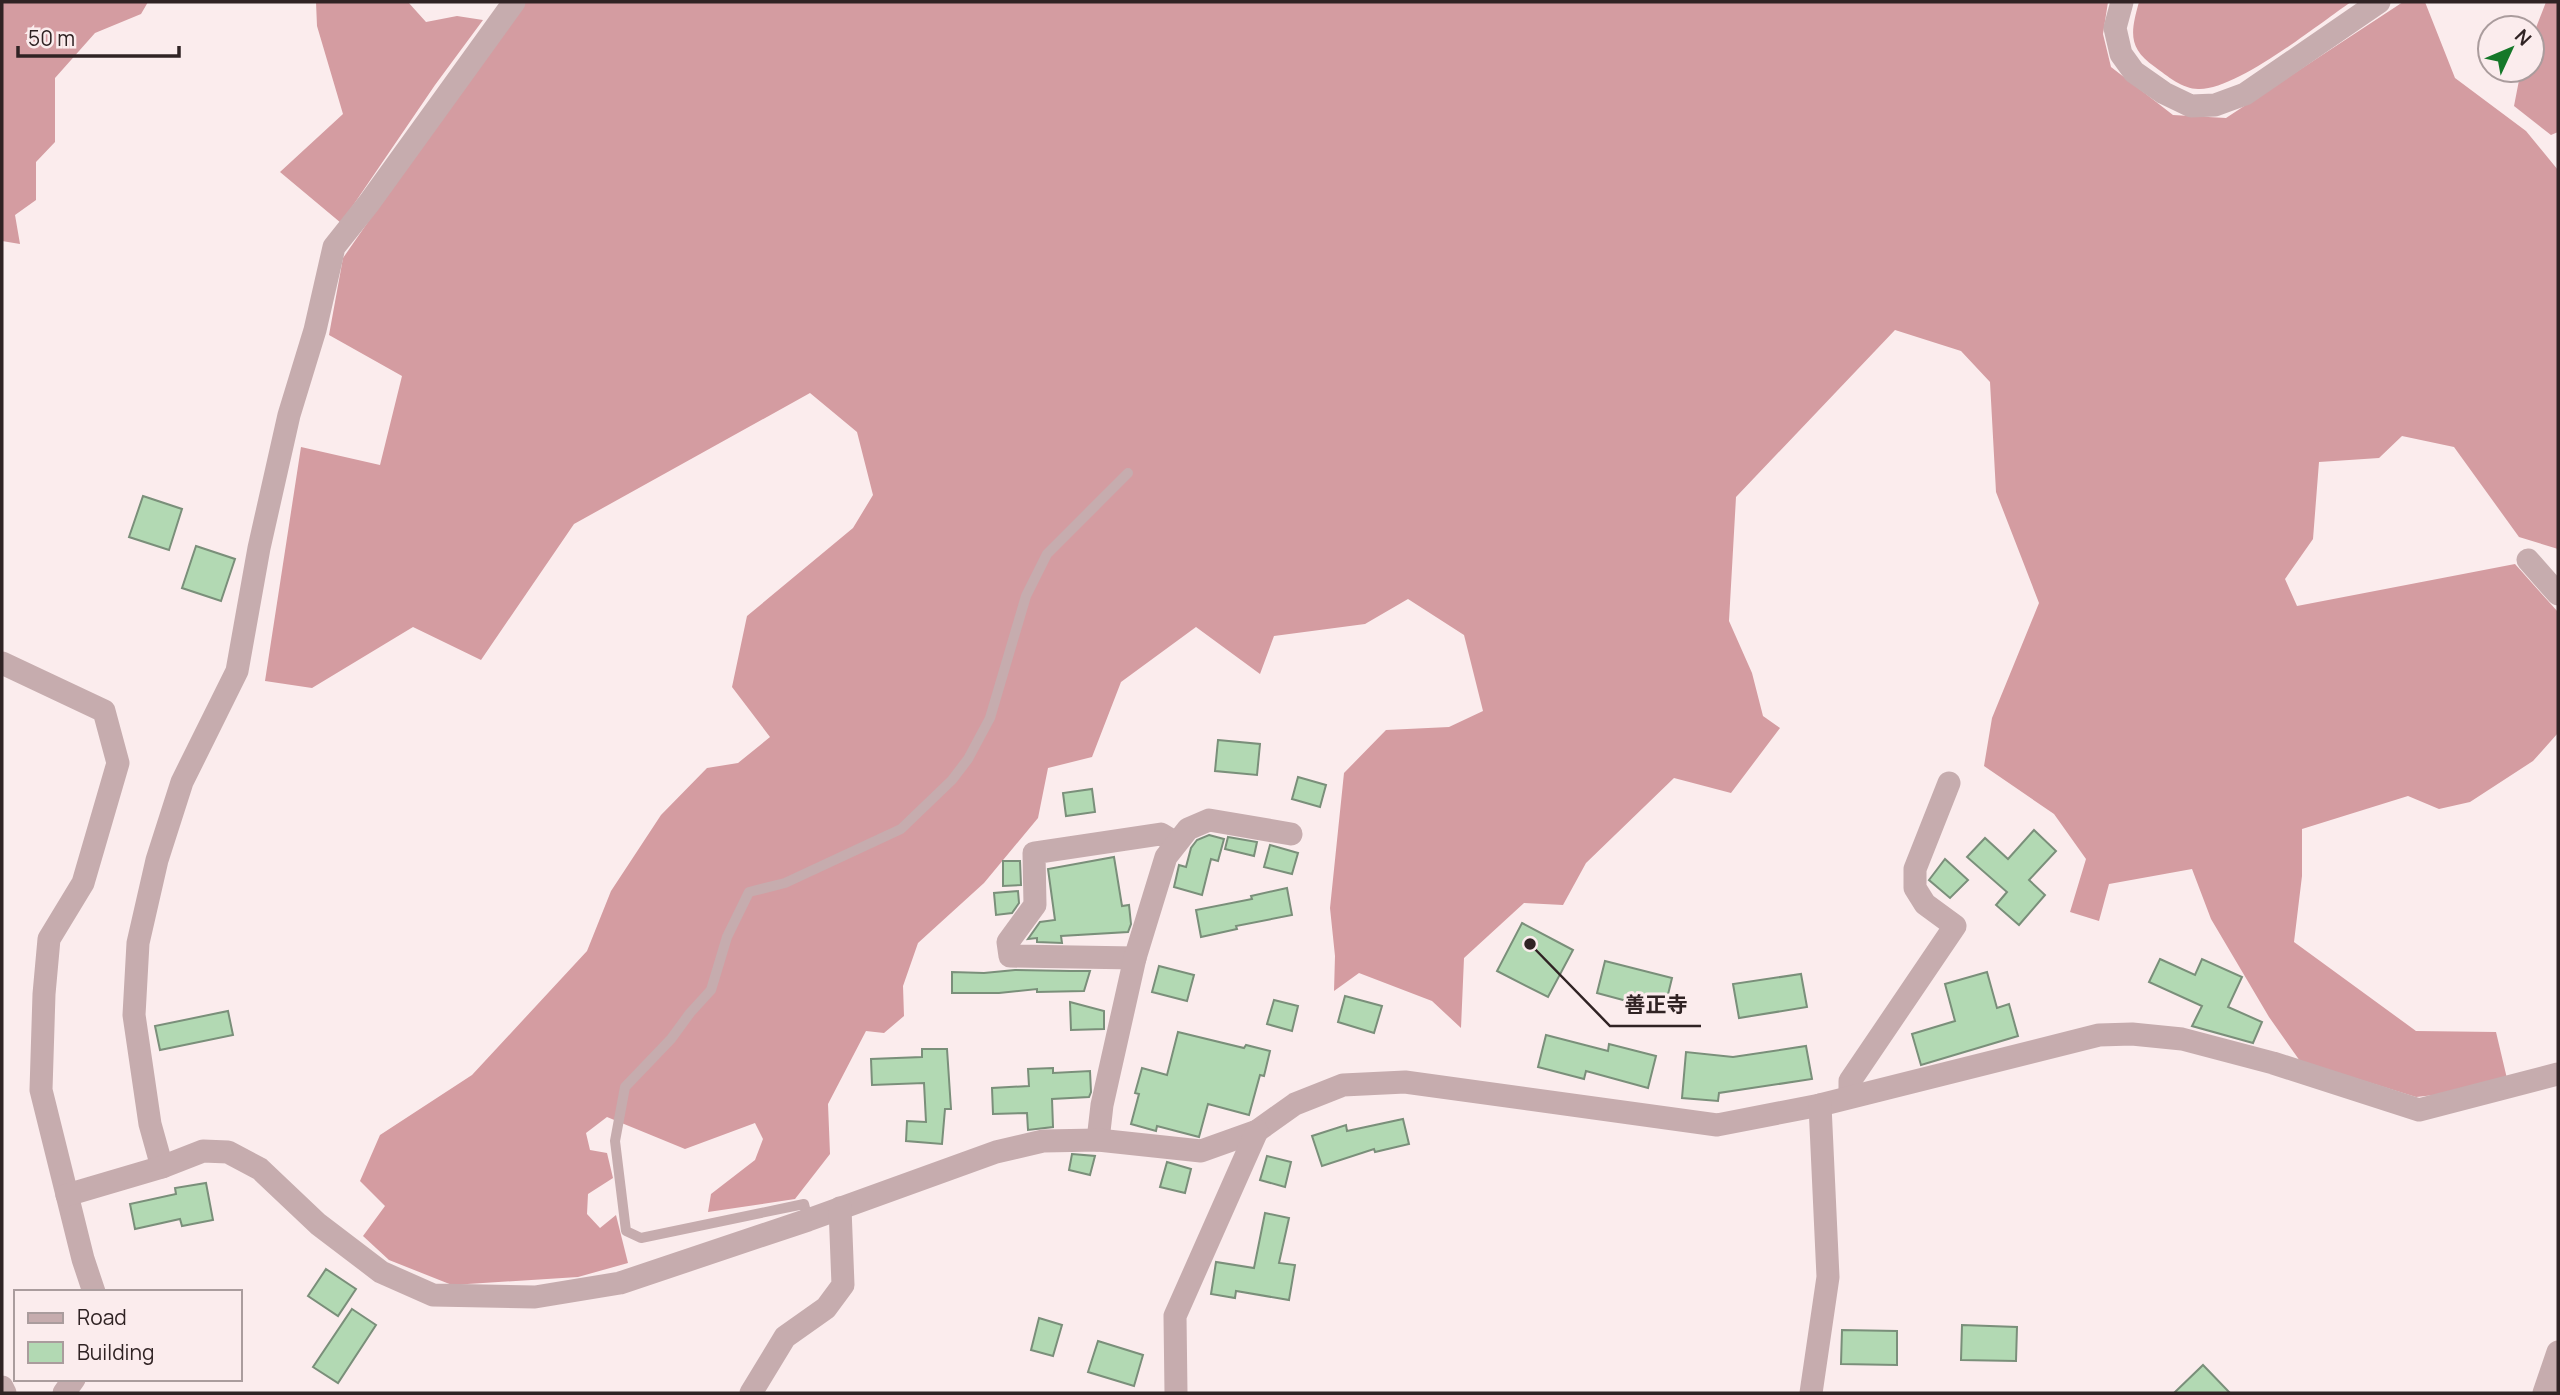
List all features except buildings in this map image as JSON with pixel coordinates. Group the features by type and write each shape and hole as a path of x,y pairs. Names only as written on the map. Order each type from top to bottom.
{"street":[{"path":"162,1167 150,1124 134,1015 138,943 158,860 182,782 237,671 259,548 289,415 315,330 334,247 369,203 514,2"},
{"path":"2122,2 2115,28 2121,54 2134,72 2164,93 2191,106 2215,105 2245,94 2379,2"},
{"path":"2528,560 2558,594"},
{"path":"2,663 104,711 118,763 83,883 49,939 44,994 41,1090 93,1290"},
{"path":"1850,1096 1850,1080 1955,926 1925,904 1915,888 1915,869 1949,783"},
{"path":"1098,1140 1102,1105 1135,958 1166,857 1188,829 1209,820 1291,834"},
{"path":"1135,958 1010,956 1008,942 1035,905 1034,853 1161,834 1176,843"},
{"path":"67,1195 162,1167 203,1151 228,1152 260,1169 318,1224 381,1272 433,1295 535,1297 620,1283 808,1220 996,1152 1043,1141 1098,1140 1201,1151 1257,1131 1295,1104 1343,1085 1405,1082 1717,1125 1820,1105 2099,1035 2132,1034 2182,1039 2273,1063 2419,1110 2558,1075"},
{"path":"1811,1393 1828,1277 1820,1105"},
{"path":"1176,1393 1175,1316 1257,1131"},
{"path":"751,1393 785,1337 826,1308 843,1285 840,1208"},
{"path":"2544,1393 2558,1352"},
{"path":"2,1387 5,1393"}],"lane":[{"path":"808,1220 804,1204 641,1238 626,1230 615,1141 625,1087 671,1039 711,990 727,937 749,892 785,883 822,863 901,829 952,780 968,759 990,718 1026,596 1047,554 1128,473"}],"shaded area":[{"path":"2,2 148,2 141,14 95,33 55,78 55,142 36,162 36,200 15,215 20,244 2,241"},
{"path":"316,2 408,2 426,22 457,16 483,20 341,223 280,172 343,114 317,26"},
{"path":"521,2 2108,2 2103,34 2111,67 2173,115 2226,118 2403,2 2425,2 2455,78 2526,131 2558,170 2558,549 2519,537 2454,447 2402,436 2379,458 2319,462 2313,539 2285,579 2297,606 2515,564 2558,612 2558,733 2533,761 2470,802 2439,809 2408,796 2302,829 2302,876 2294,942 2416,1031 2496,1032 2509,1087 2416,1097 2300,1061 2269,1017 2211,919 2192,869 2109,884 2099,921 2070,912 2086,859 2054,814 1984,766 1992,718 2039,603 1996,492 1990,382 1961,351 1895,330 1736,497 1729,621 1752,673 1763,716 1780,728 1731,793 1674,778 1586,863 1563,905 1524,903 1464,958 1461,1028 1432,1001 1359,973 1334,991 1335,956 1330,908 1344,773 1386,730 1449,727 1483,711 1464,635 1408,599 1365,624 1274,636 1260,674 1196,627 1121,682 1092,757 1048,768 1038,818 984,883 918,943 903,986 904,1016 884,1033 866,1031 828,1104 830,1154 795,1199 708,1212 711,1194 755,1160 763,1139 755,1123 685,1149 607,1117 586,1133 590,1150 607,1153 613,1178 588,1194 587,1214 600,1228 616,1215 628,1263 578,1277 452,1285 389,1260 363,1236 385,1206 360,1181 380,1135 472,1075 587,951 611,891 661,815 707,768 738,763 770,737 732,687 747,616 853,528 873,495 857,432 810,393 574,524 481,660 413,627 312,688 265,681 301,447 380,465 402,376 329,335 343,258"},
{"path":"2139,2 2351,2 2254,68 2214,87 2198,89 2175,81 2140,53 2133,30"},
{"path":"2546,2 2558,2 2558,132 2551,135 2514,106 2518,84 2546,84 2546,14 2541,14"}],"place":[{"name":"善正寺","path":"1530,944"}]}
